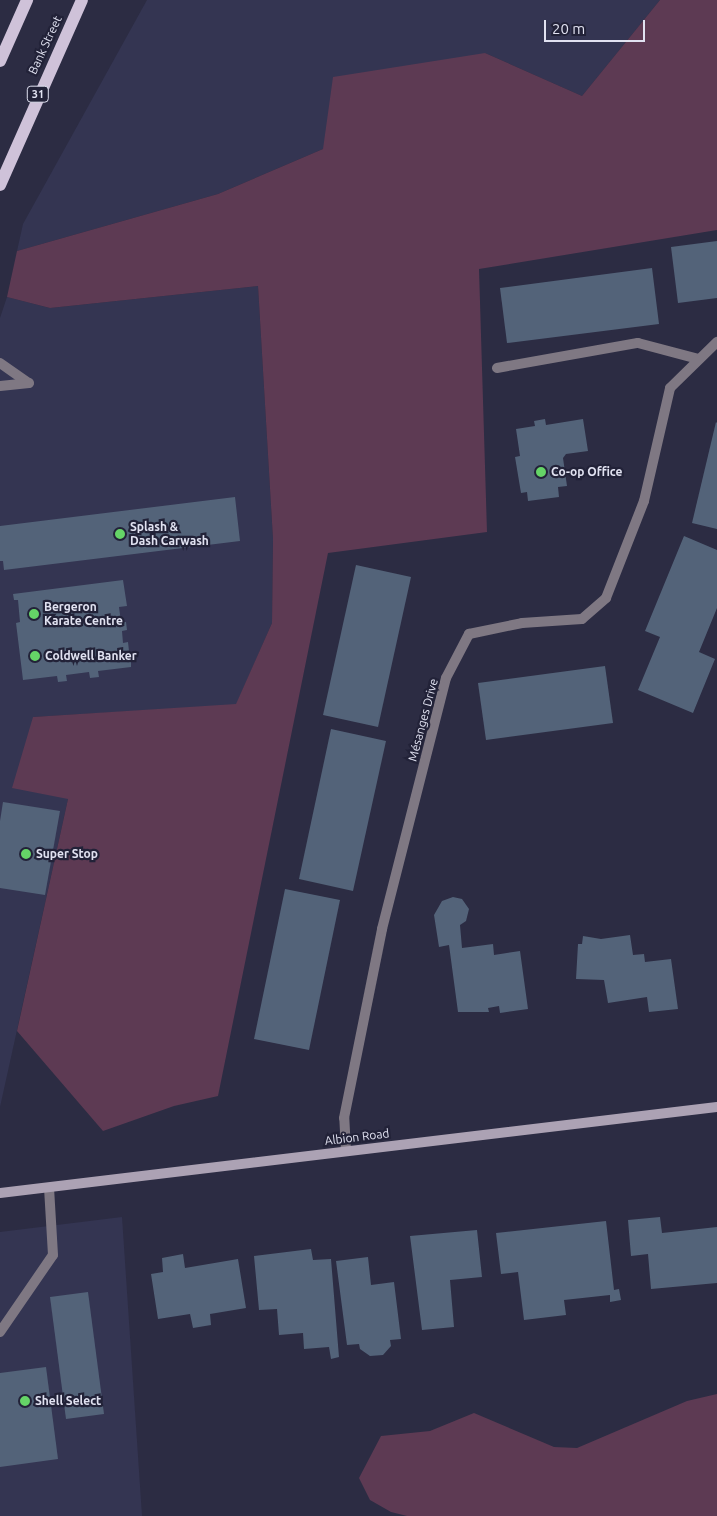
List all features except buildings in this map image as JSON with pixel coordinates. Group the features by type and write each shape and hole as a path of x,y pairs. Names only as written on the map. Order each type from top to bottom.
{"main road":[{"path":"0,61 27,0"},
{"name":"Bank Street","path":"0,186 78,2"}],"street":[{"name":"Mésanges Drive","path":"346,1151 344,1118 382,929 446,678 469,634 522,623 582,618 606,598 644,501 670,388 717,342"},
{"path":"498,368 638,343 698,360"},
{"path":"0,363 29,383 0,386"},
{"name":"Albion Road","path":"0,1193 717,1107"},
{"path":"0,1332 4,1317 53,1255 49,1188"}],"shaded area":[{"path":"147,0 660,0 582,96 485,53 323,149 218,194 17,251 23,224"},
{"path":"660,0 717,0 717,230 479,269 487,532 328,553 218,1096 174,1106 103,1131 17,1031 68,799 12,788 33,717 236,704 272,623 273,539 258,286 50,308 7,297 17,251 218,194 323,149 333,77 485,53 582,96"},
{"path":"258,286 273,539 272,623 236,705 33,717 68,799 0,1107 0,318 7,297 50,308"},
{"path":"122,1217 142,1516 0,1516 0,1232"},
{"path":"717,1394 717,1516 407,1516 391,1512 370,1500 359,1478 381,1436 430,1431 474,1413 554,1447 577,1448 687,1401"}],"place":[{"name":"Co-op Office","path":"541,472"},
{"name":"Splash & Dash Carwash","path":"120,534"},
{"name":"Bergeron Karate Centre","path":"34,614"},
{"name":"Coldwell Banker","path":"35,656"},
{"name":"Super Stop","path":"26,854"},
{"name":"Shell Select","path":"25,1401"}]}
